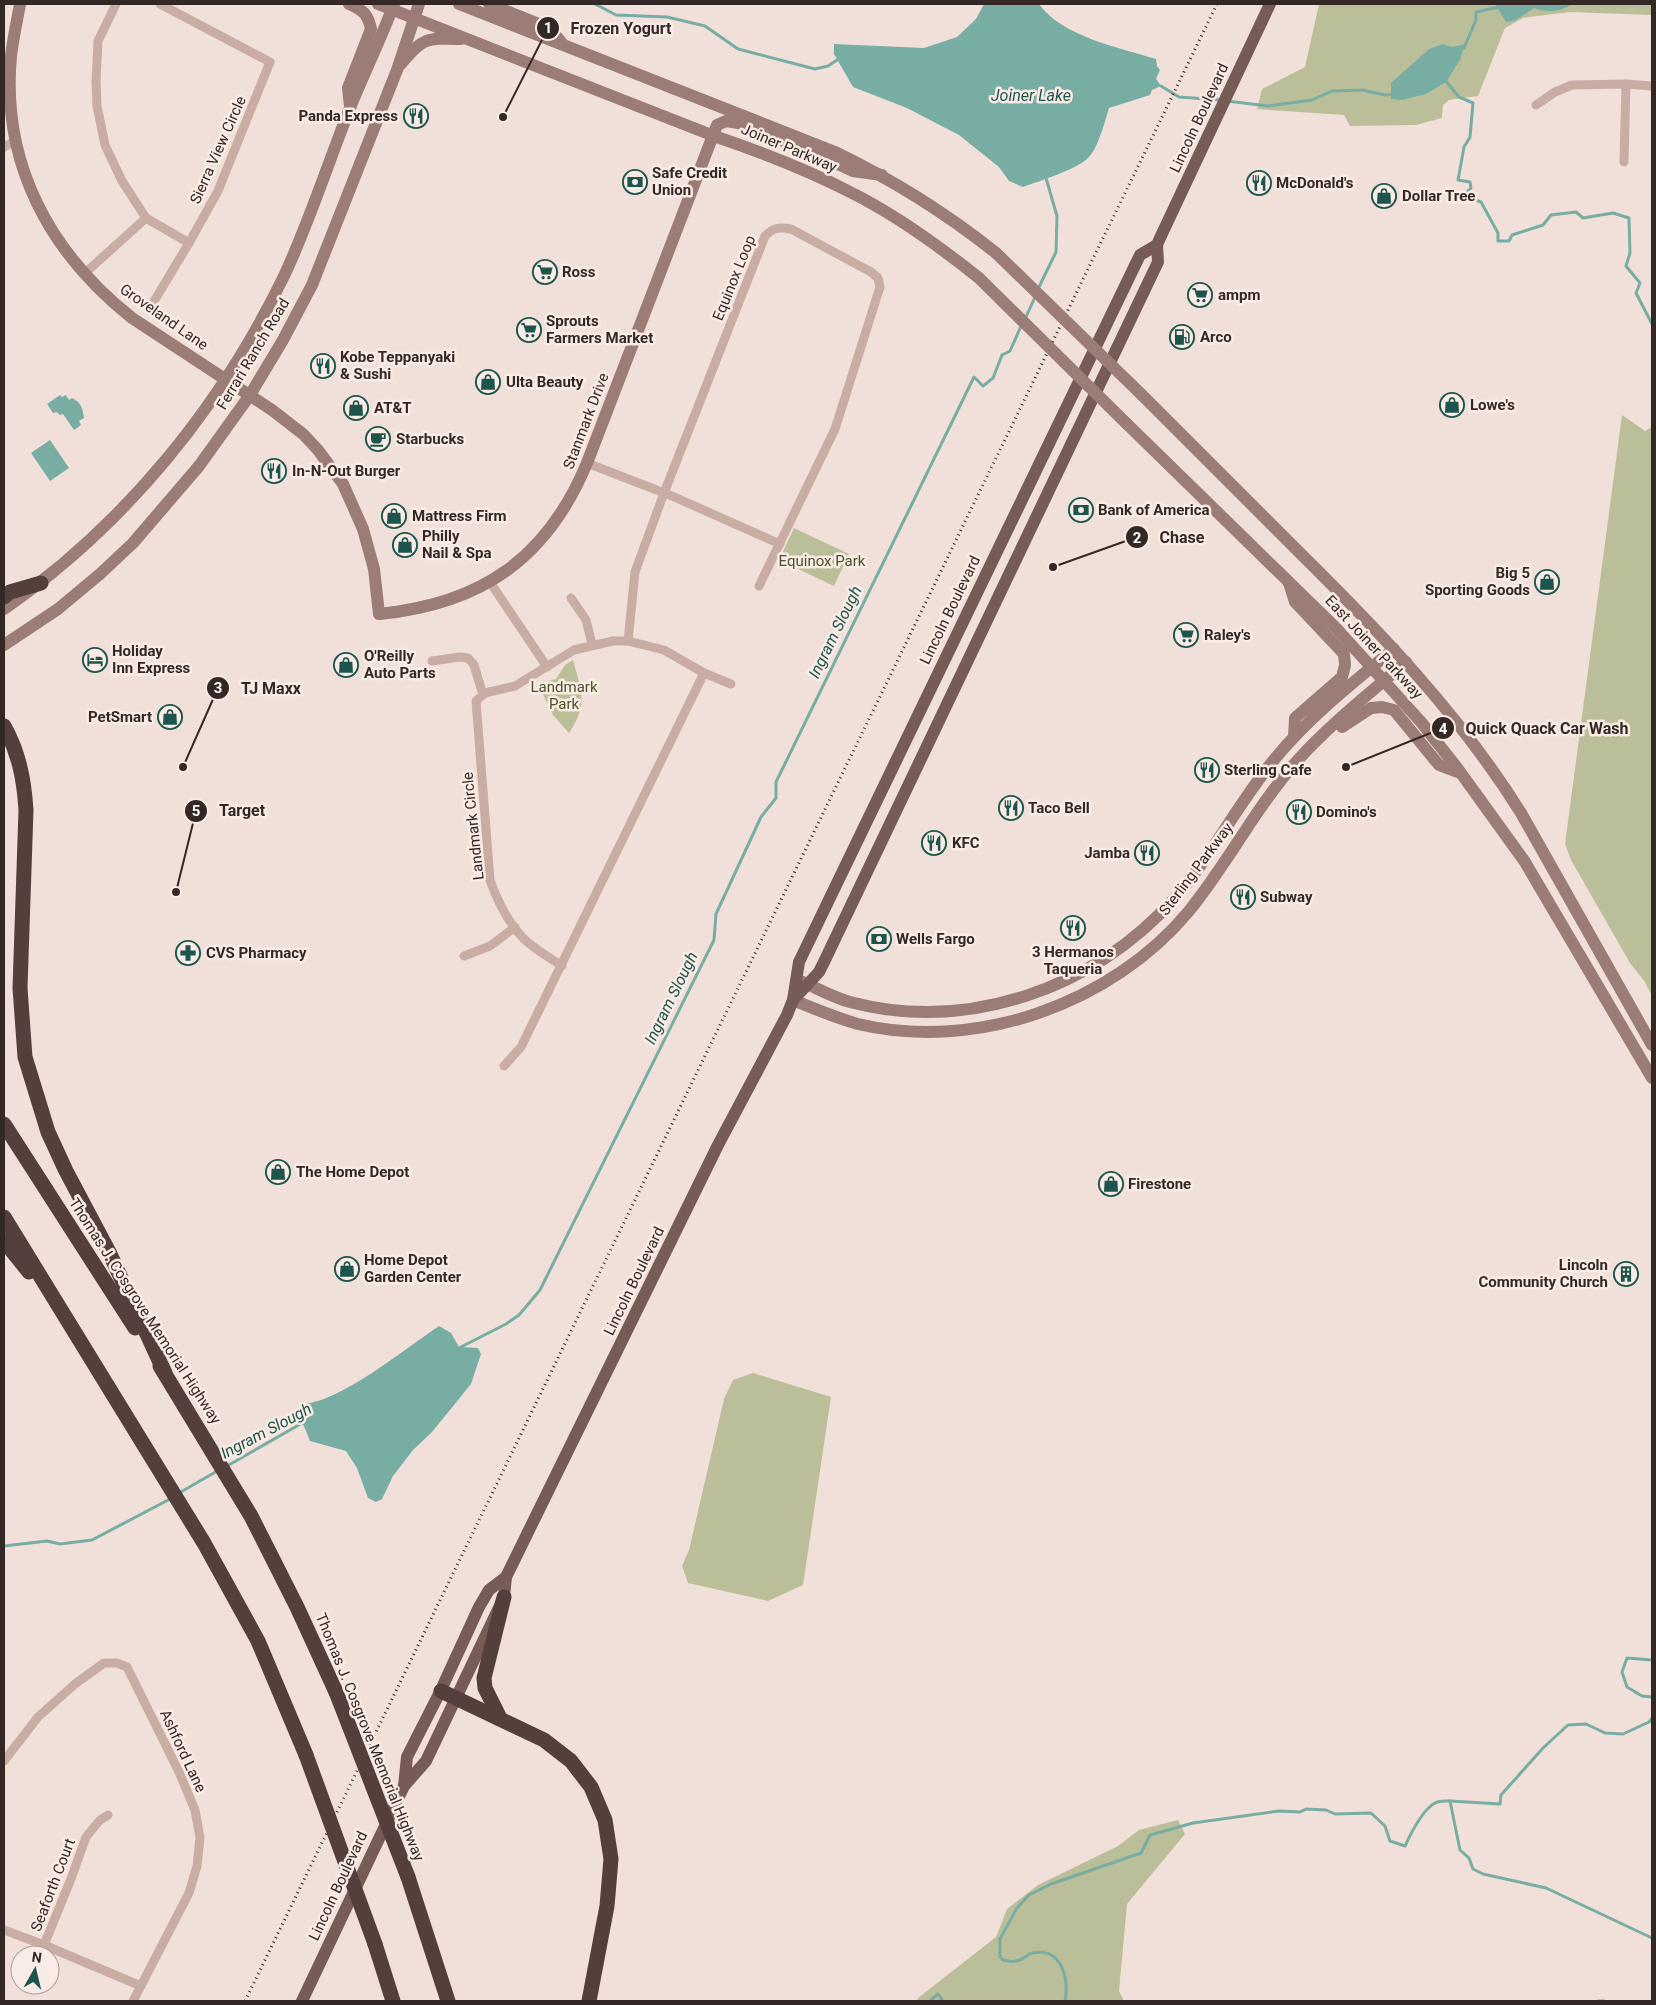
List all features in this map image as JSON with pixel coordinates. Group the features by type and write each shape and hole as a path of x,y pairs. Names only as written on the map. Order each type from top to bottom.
{"highway":[{"path":"4,597 10,592 42,583"},
{"path":"4,726 14,745 20,764 26,810 20,988 25,1057 48,1132 109,1252 165,1373"},
{"name":"Thomas J. Cosgrove Memorial Highway","path":"4,1124 186,1406 251,1516 298,1606 336,1692 408,1877 448,2001"},
{"path":"4,1217 204,1543 258,1641 306,1755 394,2001"},
{"path":"4,1241 71,1324"},
{"path":"500,1718 485,1688 484,1678 504,1597"},
{"path":"441,1691 544,1740 571,1761 591,1787 605,1820 611,1859 607,1906 589,2001"}],"main road":[{"name":"Groveland Lane","path":"20,4 11,57 10,140 42,213 67,255 111,301 132,318 283,418 303,434 318,450 343,484 363,529 370,550 379,614"},
{"path":"349,4 363,10 369,19 371,29 348,88 350,108"},
{"name":"Joiner Parkway","path":"378,4 393,6 414,18 714,136 768,155 853,193 901,221 945,251 979,278 1126,423"},
{"name":"Ferrari Ranch Road","path":"4,645 58,609 133,543 199,466 250,395 283,340 312,285 396,70 419,4"},
{"name":"Joiner Parkway","path":"459,4 812,141 882,175 929,203 996,253 1142,395"},
{"path":"488,4 549,28 562,44"},
{"name":"Lincoln Boulevard","path":"302,2001 404,1786 426,1761 504,1597 506,1577 718,1145 802,981 822,967 1158,262 1157,246 1270,4"},
{"name":"Ferrari Ranch Road","path":"4,609 42,583 78,553 141,490 176,448 226,380 286,272 350,108 393,6"},
{"path":"396,70 415,46 424,41 435,38 470,40"},
{"path":"714,136 716,125 721,122 731,121 819,155 853,171 882,175"},
{"name":"Stanmark Drive","path":"379,614 402,612 436,605 490,582 525,556 552,526 576,489 587,463 714,136"},
{"name":"Lincoln Boulevard","path":"802,981 798,962 1140,255 1157,246"},
{"name":"East Joiner Parkway","path":"1142,395 1355,607 1406,662 1455,720 1508,792 1652,1045"},
{"name":"East Joiner Parkway","path":"1126,423 1336,628 1421,722 1525,862 1652,1078"},
{"path":"1288,581 1294,602 1344,654 1345,665 1342,677 1295,718 1294,737"},
{"name":"Sterling Parkway","path":"802,981 841,999 863,1005 889,1010 938,1012 984,1007 1014,1000 1042,992 1084,972 1124,946 1174,899 1256,783 1294,737 1372,666 1394,649"},
{"name":"Sterling Parkway","path":"793,1000 837,1018 859,1024 887,1029 939,1031 989,1026 1018,1019 1072,999 1120,972 1160,940 1188,911 1271,794 1305,753 1406,662"},
{"path":"1305,753 1371,708 1382,707 1394,710 1439,766 1460,773"},
{"name":"Lincoln Boulevard","path":"404,1786 407,1757 441,1691 479,1607 489,1590 506,1577"}],"street":[{"path":"116,4 98,41 96,81 105,146 122,181 146,218 189,243 153,303"},
{"name":"Sierra View Circle","path":"160,4 270,62 218,191 189,243"},
{"path":"1624,162 1626,84"},
{"path":"1536,106 1555,92 1572,86 1626,84 1652,86"},
{"path":"4,147 10,140"},
{"path":"84,274 146,218"},
{"name":"Equinox Loop","path":"628,641 635,572 765,236 773,228 791,229 872,272 878,278 880,287 835,429 759,586"},
{"path":"587,463 664,493 780,544"},
{"path":"490,582 547,667"},
{"path":"571,598 586,620 592,644"},
{"path":"432,661 468,658 474,665 483,695 515,686 574,650 592,644 628,641 664,650 704,673 730,684"},
{"path":"504,1066 521,1047 704,673"},
{"name":"Landmark Circle","path":"483,695 476,701 476,709 490,880 496,897 524,938 562,966"},
{"path":"464,956 490,946 515,927"},
{"name":"Ashford Lane","path":"4,1761 38,1717 75,1684 104,1663 117,1663 128,1668 195,1810 200,1838 197,1866 189,1893 133,2001"},
{"name":"Seaforth Court","path":"44,1945 86,1838 100,1820 108,1815"},
{"path":"4,1930 44,1945"},
{"path":"60,1952 141,1986"}],"green space":[{"path":"1319,4 1652,4 1652,15 1570,12 1523,18 1505,28 1478,96 1449,100 1443,105 1442,118 1416,125 1350,126 1344,115 1257,109 1262,89 1305,67"},
{"path":"1622,415 1645,431 1652,427 1652,996 1645,982 1630,963 1571,860 1565,844"},
{"name":"Equinox Park","path":"794,528 849,554 834,586 779,560"},
{"name":"Landmark Park","path":"573,660 582,697 579,714 569,733 553,715 538,684 556,679 565,665"},
{"path":"753,1373 831,1397 803,1585 768,1601 688,1583 682,1566 689,1550 724,1399 733,1380"},
{"path":"1178,1820 1185,1834 1127,1904 1119,1991 1124,2001 917,2001 918,1998 996,1937 1007,1909 1038,1885 1118,1846 1139,1830"}],"water":[{"name":"Joiner Lake","path":"984,4 1039,4 1049,15 1076,33 1156,59 1160,70 1156,79 1161,86 1152,90 1150,95 1109,108 1101,134 1092,154 1088,158 1075,167 1023,187 1009,181 999,167 959,135 907,108 853,87 834,54 834,44 924,48 957,37 976,19"},
{"path":"1495,4 1572,4 1564,9 1554,11 1534,8 1516,20 1506,22"},
{"path":"1443,44 1452,47 1465,44 1460,60 1446,82 1426,94 1402,100 1391,99 1391,83 1429,49"},
{"path":"60,395 62,397 66,395 69,400 72,398 82,409 84,418 79,421 81,425 74,430 63,414 53,413 47,404"},
{"path":"50,440 69,468 50,481 31,453"},
{"path":"439,1326 451,1333 459,1347 478,1348 481,1354 471,1384 432,1432 413,1450 393,1476 382,1499 376,1502 368,1498 357,1468 346,1451 310,1441 304,1426 296,1418 302,1404 317,1401 353,1385"}],"waterway":[{"path":"595,4 616,15 667,17 705,26 738,49 815,69 828,66 837,60"},
{"name":"Ingram Slough","path":"1464,48 1476,20 1476,12 1499,7"},
{"name":"Ingram Slough","path":"1445,80 1459,97 1473,103 1470,137 1464,147 1458,180 1470,182 1471,188 1467,192 1467,197 1481,202 1498,233 1498,241 1509,241 1512,235 1543,225 1551,215 1576,212 1583,218 1613,213 1629,218 1630,253 1626,266 1640,283 1636,293 1652,324"},
{"name":"Ingram Slough","path":"1161,86 1179,97 1221,100"},
{"name":"Ingram Slough","path":"1227,101 1268,106 1312,100 1332,91 1362,90 1385,95 1395,94"},
{"name":"Ingram Slough","path":"1038,289 1056,252 1057,216 1046,178"},
{"name":"Ingram Slough","path":"1025,319 1036,295"},
{"name":"Ingram Slough","path":"457,1349 506,1324 519,1315 540,1290 714,940 716,914 761,817 776,798 776,782 974,377 983,386 993,378 1002,355 1010,351 1022,324"},
{"name":"Ingram Slough","path":"227,1466 304,1422"},
{"name":"Ingram Slough","path":"179,1493 219,1470"},
{"name":"Ingram Slough","path":"4,1546 47,1541 60,1544 92,1540 172,1498"},
{"path":"1652,1660 1627,1658 1622,1672 1627,1687 1642,1696 1652,1697"},
{"path":"1450,1801 1500,1804 1501,1795 1544,1747 1568,1725 1586,1724 1605,1733 1623,1734 1649,1722 1652,1718"},
{"path":"1065,2001 1066,1983 1057,1959 1042,1952 1032,1953 1020,1960 1014,1961 1003,1960 1000,1957 1000,1939 1017,1908 1029,1895 1051,1884 1141,1853 1150,1835 1193,1823 1279,1811 1300,1812 1306,1809 1326,1810 1335,1814 1371,1813 1385,1826 1390,1841 1405,1846 1417,1822 1430,1806 1437,1802 1450,1801 1460,1850 1469,1858 1473,1869 1483,1874 1546,1888 1652,1938"},
{"path":"930,2001 938,1994 943,2001"},
{"path":"1598,2001 1604,2001"}],"railway":[{"path":"245,2001 1217,4"}],"place":[{"name":"Panda Express","path":"416,116"},
{"name":"Frozen Yogurt","path":"503,117"},
{"name":"Safe Credit Union","path":"635,182"},
{"name":"McDonald's","path":"1259,183"},
{"name":"Dollar Tree","path":"1384,196"},
{"name":"Ross","path":"545,272"},
{"name":"ampm","path":"1200,295"},
{"name":"Sprouts Farmers Market","path":"529,330"},
{"name":"Arco","path":"1182,337"},
{"name":"Kobe Teppanyaki & Sushi","path":"323,366"},
{"name":"Ulta Beauty","path":"488,382"},
{"name":"Lowe's","path":"1452,405"},
{"name":"AT&T","path":"356,408"},
{"name":"Starbucks","path":"378,439"},
{"name":"In-N-Out Burger","path":"274,471"},
{"name":"Bank of America","path":"1081,510"},
{"name":"Mattress Firm","path":"394,516"},
{"name":"Philly Nail & Spa","path":"405,545"},
{"name":"Chase","path":"1053,567"},
{"name":"Big 5 Sporting Goods","path":"1547,582"},
{"name":"Raley's","path":"1186,635"},
{"name":"Holiday Inn Express","path":"95,660"},
{"name":"O'Reilly Auto Parts","path":"346,665"},
{"name":"PetSmart","path":"170,717"},
{"name":"TJ Maxx","path":"183,767"},
{"name":"Quick Quack Car Wash","path":"1346,767"},
{"name":"Sterling Cafe","path":"1207,770"},
{"name":"Taco Bell","path":"1011,808"},
{"name":"Domino's","path":"1299,812"},
{"name":"KFC","path":"934,843"},
{"name":"Jamba","path":"1147,853"},
{"name":"Target","path":"176,892"},
{"name":"Subway","path":"1243,897"},
{"name":"3 Hermanos Taqueria","path":"1073,928"},
{"name":"Wells Fargo","path":"879,939"},
{"name":"CVS Pharmacy","path":"188,953"},
{"name":"The Home Depot","path":"278,1172"},
{"name":"Firestone","path":"1111,1184"},
{"name":"Home Depot Garden Center","path":"347,1269"},
{"name":"Lincoln Community Church","path":"1626,1274"}]}
